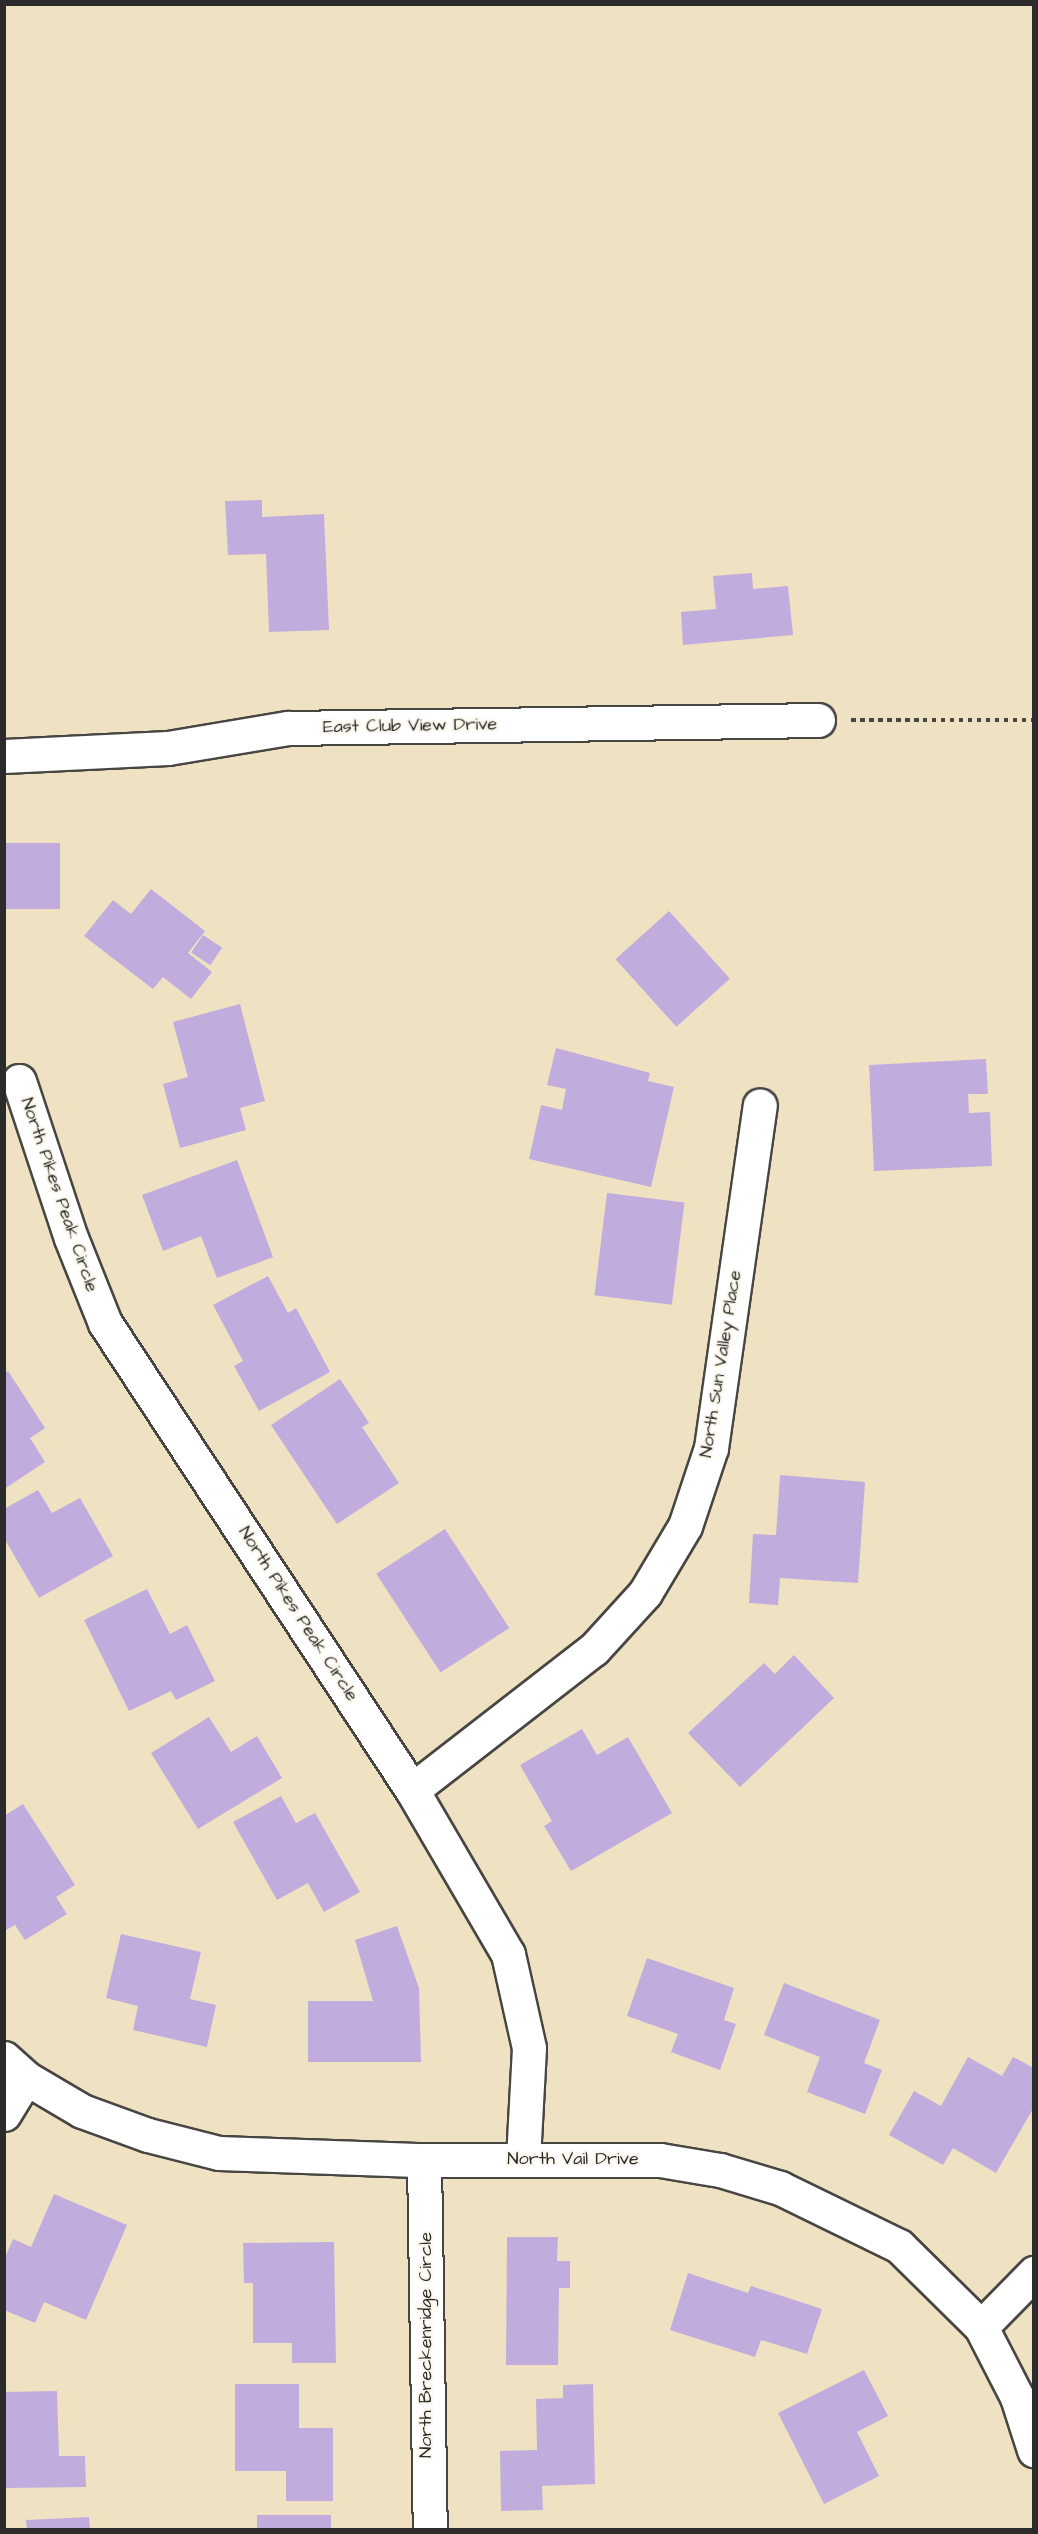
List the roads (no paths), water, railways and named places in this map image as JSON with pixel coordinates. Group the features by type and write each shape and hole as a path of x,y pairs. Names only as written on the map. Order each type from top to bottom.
{"street":[{"name":"East Club View Drive","path":"4,756 168,748 288,728 818,720"},
{"name":"North Pikes Peak Circle","path":"19,1080 71,1238 105,1323 412,1790 508,1954 529,2049 523,2159"},
{"name":"North Sun Valley Place","path":"412,1790 594,1649 645,1593 685,1526 711,1448 760,1105"},
{"name":"North Vail Drive","path":"15,2068 82,2111 148,2135 219,2153 424,2160 660,2160 720,2170 780,2188 899,2246 981,2327 1017,2397 1034,2450"},
{"path":"4,2114 15,2068"},
{"name":"North Breckenridge Circle","path":"424,2160 430,2529"},
{"path":"981,2327 1034,2273"}]}
